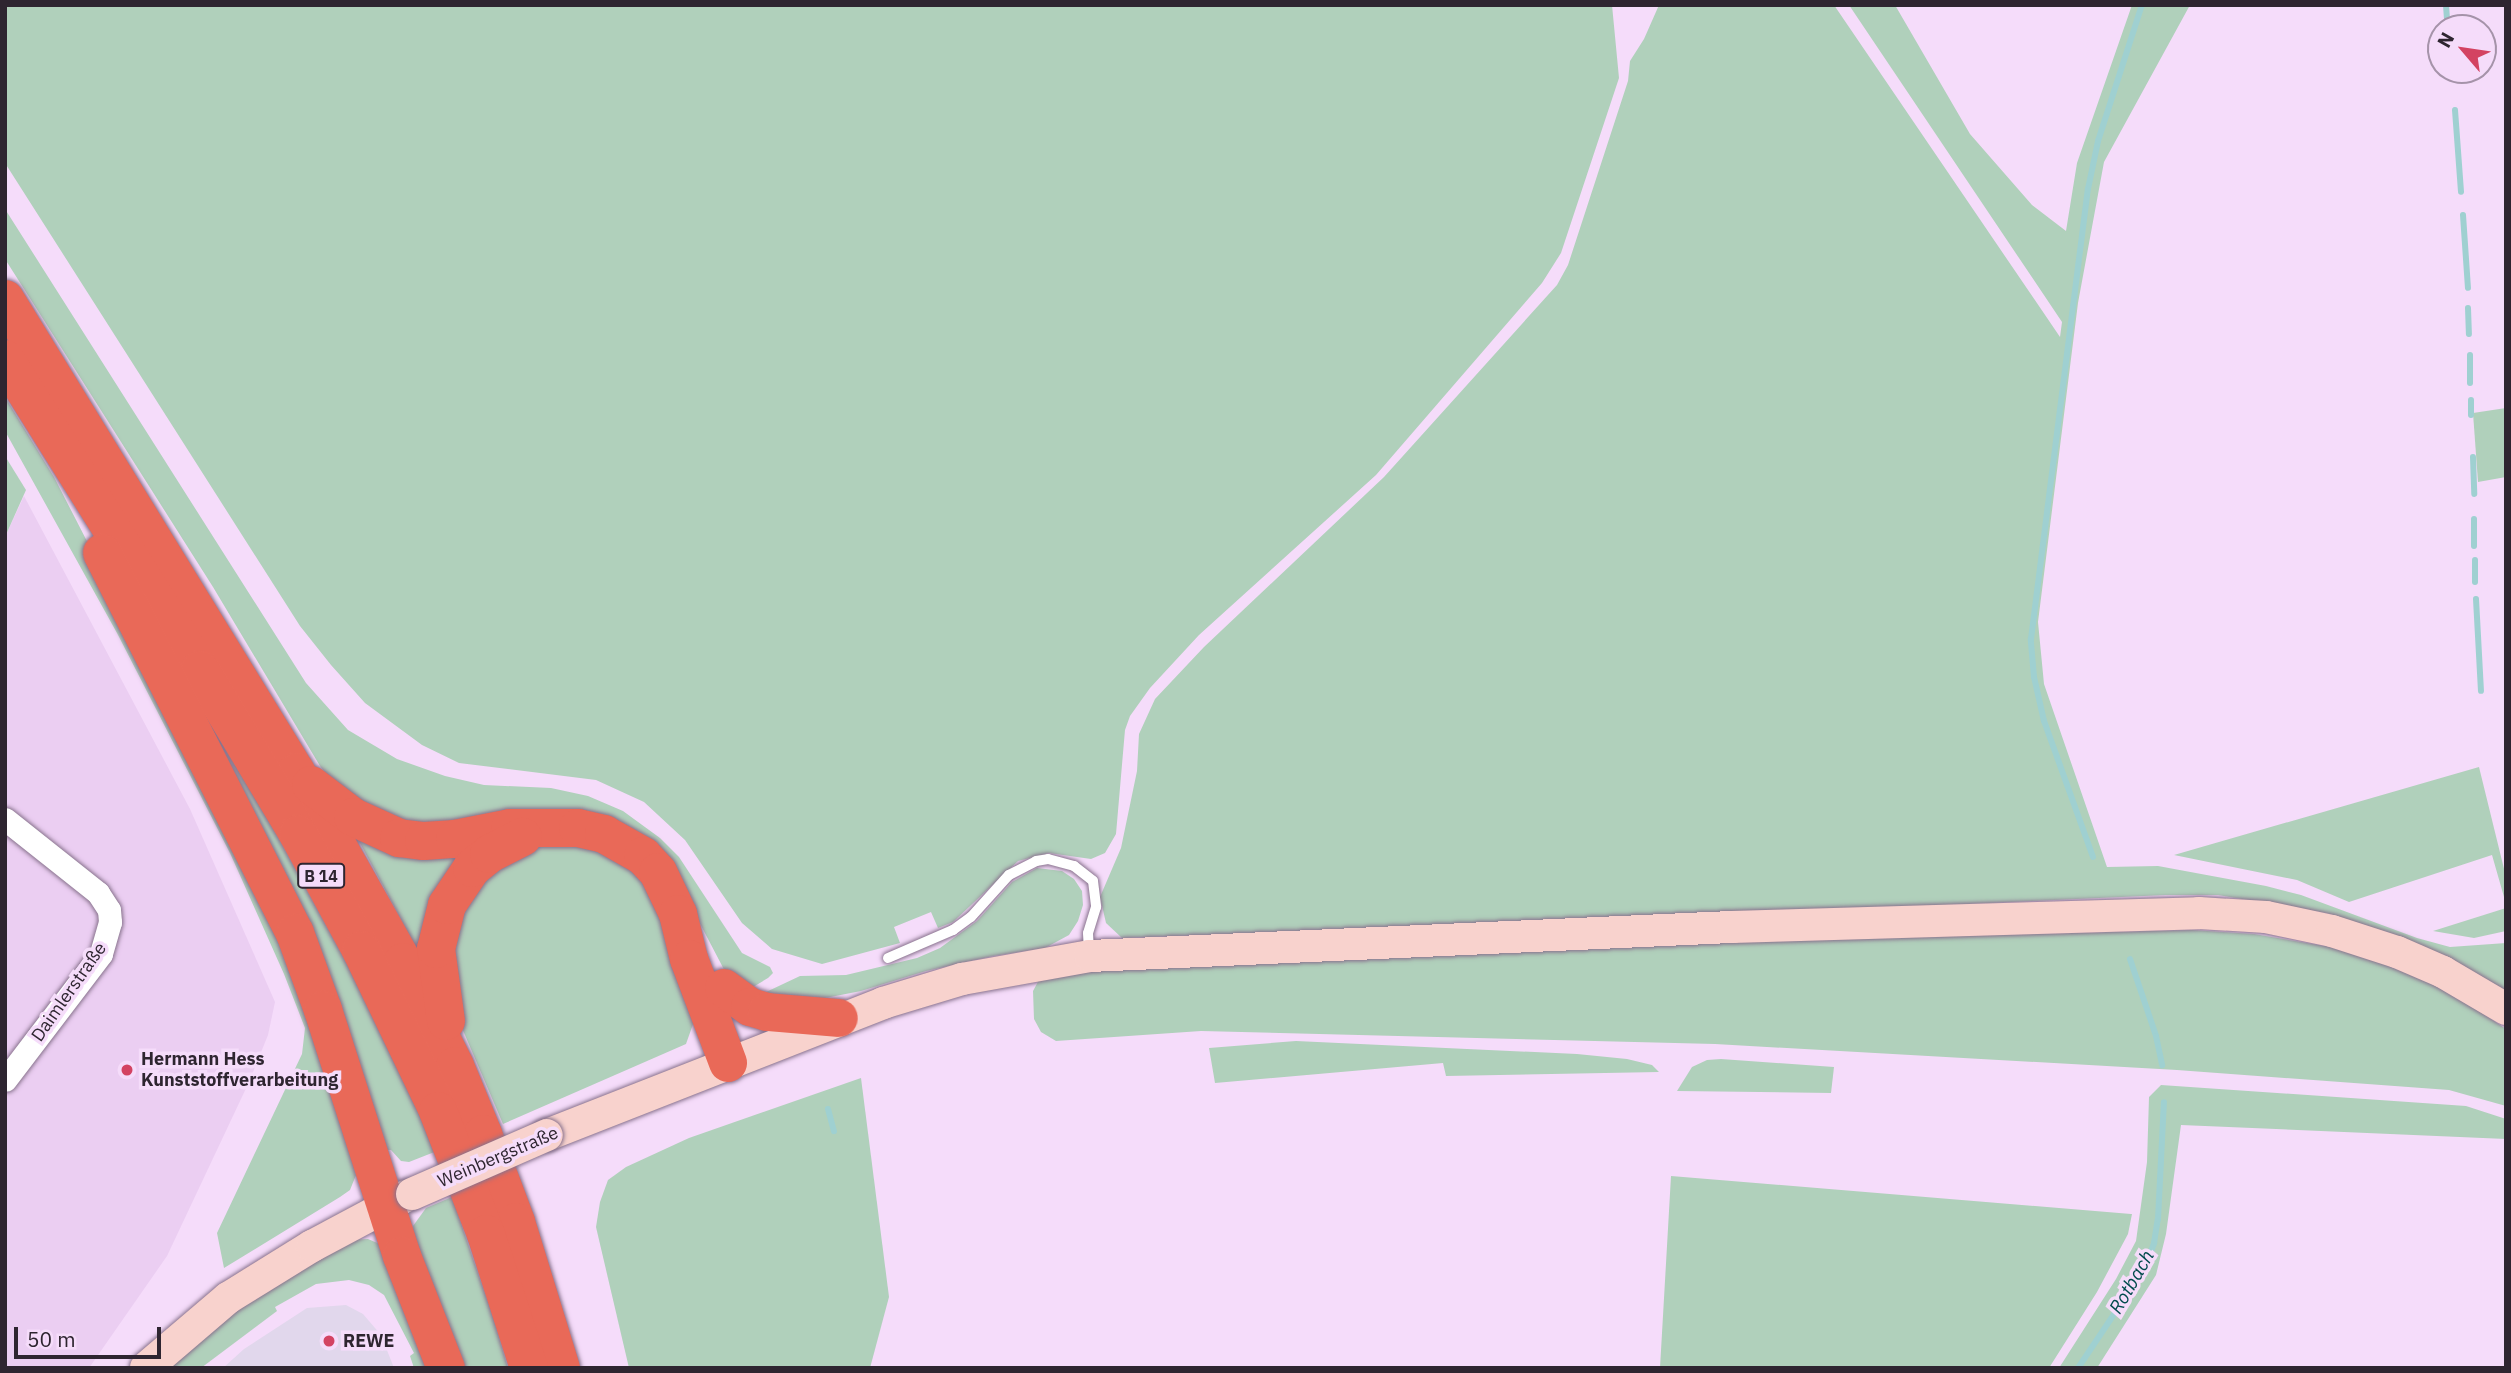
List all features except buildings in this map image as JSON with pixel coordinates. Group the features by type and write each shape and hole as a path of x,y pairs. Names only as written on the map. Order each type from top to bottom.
{"highway":[{"name":"B 14","path":"5,299 296,772 366,893 455,1066 516,1222 561,1368"},
{"name":"B 14","path":"5,359 207,681 298,834 361,950 438,1111 486,1234 529,1368"},
{"path":"43,420 73,495 295,933 399,1199 446,1368"},
{"path":"296,772 353,817 399,838 424,841 454,839 510,828 578,828 604,834 643,856 658,872 678,914 704,950 723,988 740,1058"},
{"path":"455,1066 438,976 436,949 447,905 472,868 489,854 544,827"},
{"path":"678,914 690,959 740,1058"},
{"path":"723,988 750,1007 767,1012 839,1018"}],"main road":[{"name":"Weinbergstraße","path":"146,1368 228,1298 399,1199 547,1135 839,1018 962,979 1090,956 1732,927 2199,913 2266,917 2332,931 2397,952 2443,972 2506,1009"}],"street":[{"name":"Daimlerstraße","path":"5,819 98,893 109,911 110,922 101,954 5,1080"}],"lane":[{"path":"888,958 953,930 971,917 1009,875 1036,861 1048,859 1074,866 1093,881 1096,907 1088,933 1090,956"}],"shaded area":[{"path":"24,496 190,809 275,1002 268,1035 249,1082 167,1256 89,1368 5,1368 5,537"},
{"path":"346,1305 363,1314 381,1335 394,1368 223,1368 244,1349 307,1308"}],"green space":[{"path":"5,5 1612,5 1619,78 1561,253 1542,283 1376,475 1199,635 1150,688 1130,716 1125,730 1116,834 1105,853 1091,859 1049,853 1018,861 953,922 938,928 931,912 894,927 900,943 822,964 772,949 742,923 685,840 644,802 596,780 459,763 422,745 365,703 331,665 300,626 5,163"},
{"path":"1659,5 1834,5 2060,337 2062,322 1849,5 1895,5 1970,134 2032,205 2066,231 2077,163 2132,5 2190,5 2104,162 2078,303 2038,622 2044,684 2107,867 2158,866 2266,886 2301,895 2417,938 2450,947 2506,943 2506,998 2393,934 2326,913 2218,895 1122,938 1106,923 1100,897 1121,848 1137,771 1139,734 1155,699 1204,647 1384,477 1557,285 1568,265 1628,81 1630,61 1644,39"},
{"path":"5,209 306,683 348,730 397,759 445,776 484,785 551,788 588,796 623,811 660,838 679,857 742,953 770,967 773,973 768,978 743,993 730,981 673,872 652,848 430,831 343,795 320,766 213,587 5,259"},
{"path":"5,397 54,477 243,845 300,965 356,1175 350,1190 224,1268 217,1233 302,1054 305,1028 230,853 117,633 5,431"},
{"path":"2506,408 2506,477 2478,482 2473,413"},
{"path":"5,456 26,490 5,537"},
{"path":"163,653 217,730 255,795 359,986 437,1151 409,1162 401,1161 391,1150 386,1150"},
{"path":"2479,767 2506,877 2506,904 2492,855 2349,902 2297,880 2174,855"},
{"path":"353,830 478,845 420,955"},
{"path":"560,836 640,870 698,1010 686,1044 503,1124 450,1000 444,975 468,883"},
{"path":"1037,868 1062,871 1074,879 1082,891 1083,905 1078,921 1069,935 1045,948 993,956 926,971 861,991 784,1006 764,993 800,976 846,975 917,958 940,948 977,921 1012,882"},
{"path":"2506,908 2506,931 2474,938 2433,931"},
{"path":"2192,930 2254,934 2348,950 2418,977 2455,995 2506,1029 2506,1106 2449,1090 2177,1070 1715,1044 1201,1031 1056,1041 1041,1032 1034,1019 1033,991 1039,980 1112,965 1783,940"},
{"path":"1296,1041 1577,1054 1627,1059 1652,1065 1659,1072 1446,1076 1443,1063 1215,1083 1209,1048"},
{"path":"1707,1060 1834,1067 1831,1093 1677,1091 1692,1067"},
{"path":"861,1078 889,1297 870,1368 629,1368 596,1227 600,1202 608,1180 626,1167 689,1138"},
{"path":"2161,1085 2466,1106 2506,1119 2506,1139 2181,1125 2166,1234 2156,1275 2097,1368 2059,1368 2116,1279 2136,1241 2147,1162 2149,1097"},
{"path":"1671,1176 2132,1214 2128,1234 2097,1292 2049,1368 1660,1368"},
{"path":"452,1197 508,1368 460,1368 411,1238 413,1226 426,1208"},
{"path":"368,1239 382,1245 440,1368 414,1368 410,1356 414,1353 384,1295 369,1285 349,1280 316,1284 275,1307 277,1311 201,1368 162,1368 220,1320 349,1240"}],"waterway":[{"path":"2093,857 2044,721 2034,677 2031,639 2088,189 2098,141 2142,5"},
{"path":"2446,5 2447,14"},
{"path":"2455,110 2461,192"},
{"path":"2463,215 2468,288"},
{"path":"2468,308 2469,334"},
{"path":"2470,355 2470,383"},
{"path":"2471,400 2471,415"},
{"path":"2473,457 2474,494"},
{"path":"2474,519 2474,546"},
{"path":"2475,560 2475,582"},
{"path":"2476,599 2481,691"},
{"path":"2130,959 2156,1036 2162,1065"},
{"name":"Rotbach","path":"2078,1368 2145,1268 2154,1243 2158,1219 2164,1102"},
{"path":"828,1109 834,1131"}],"place":[{"name":"Hermann Hess Kunststoffverarbeitung","path":"127,1070"},
{"name":"REWE","path":"329,1341"}]}
